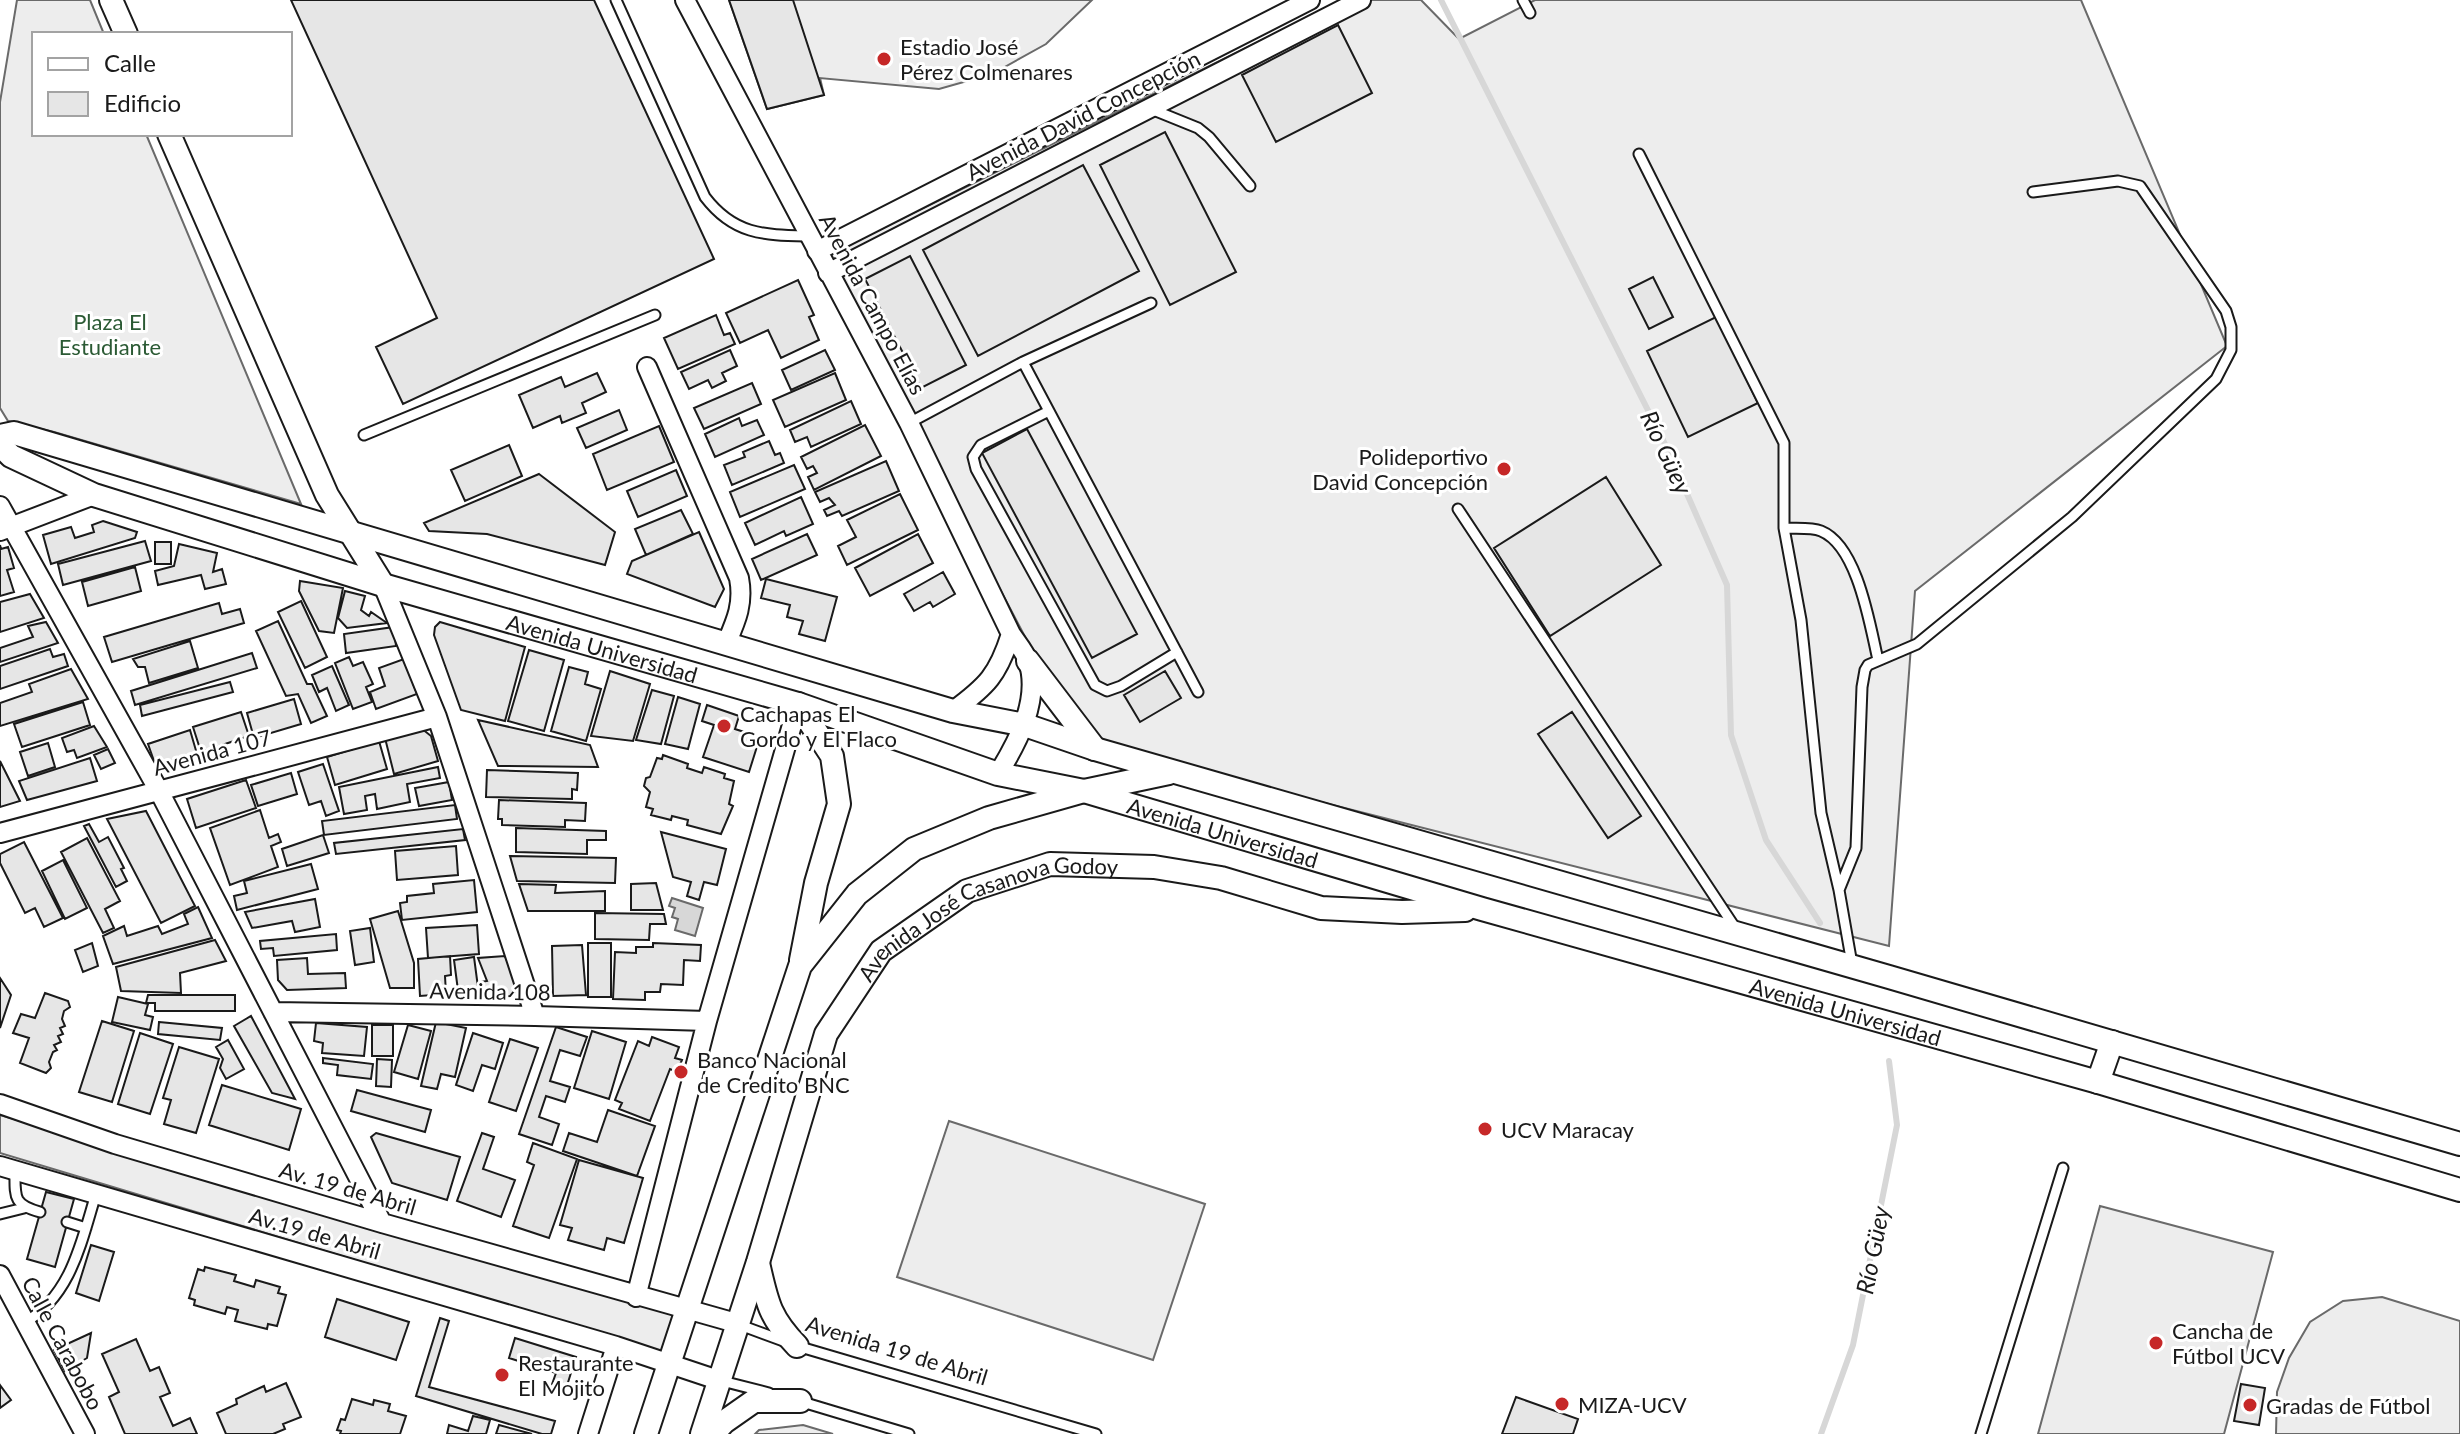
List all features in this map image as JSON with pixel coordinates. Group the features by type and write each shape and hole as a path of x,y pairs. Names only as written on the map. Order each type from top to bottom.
{"street":[{"path":"111,0 125,32"},
{"name":"Avenida Campo Elías","path":"685,0 909,423 1011,634 1028,661"},
{"name":"Avenida David Concepción","path":"813,243 1310,0"},
{"name":"Avenida David Concepción","path":"828,273 1361,0"},
{"path":"170,136 327,495 383,585 437,717 535,1016"},
{"path":"647,367 739,578 739,613 726,644"},
{"name":"Avenida Universidad","path":"0,436 14,433 953,711 1025,725 1095,749 2460,1144"},
{"name":"Avenida Universidad","path":"0,445 11,456 94,495 383,585 798,704 998,774 1084,791 1482,909 2098,1082 2460,1190"},
{"path":"7,529 94,495"},
{"path":"0,506 7,529 159,791 382,1223"},
{"path":"953,711 983,689 995,674 1011,634"},
{"path":"998,774 1025,725 1030,679 1028,661"},
{"path":"1028,661 1095,749"},
{"path":"646,1434 800,966 816,883 839,804 832,756 798,704"},
{"path":"636,1297 707,1021 798,704"},
{"name":"Avenida 107","path":"0,833 437,717"},
{"path":"800,966 857,894 914,849 989,818 1084,791 1174,772"},
{"name":"Avenida José Casanova Godoy","path":"718,1380 758,1262 826,1034 881,951 967,891 1050,864 1154,867 1221,878 1321,908 1402,912 1482,909"},
{"name":"Avenida 108","path":"273,1012 707,1021"},
{"path":"2098,1082 2112,1042"},
{"name":"Av. 19 de Abril","path":"0,1104 115,1144 685,1309"},
{"name":"Av.19 de Abril","path":"8,1168 616,1346"},
{"path":"758,1262 768,1305 777,1325 797,1346"},
{"name":"Calle Carabobo","path":"0,1275 85,1434"},
{"name":"Avenida 19 de Abril","path":"685,1309 736,1323"},
{"path":"588,1434 616,1346 718,1380 702,1434"},
{"path":"713,1434 724,1422 754,1401 800,1401"}],"lane":[{"path":"616,0 705,197 732,224 766,235 813,243"},
{"path":"1523,0 1530,13"},
{"path":"1149,109 1198,128 1250,186"},
{"path":"1639,154 1784,443 1784,528 1801,620 1821,813 1839,890 1852,968"},
{"path":"1839,890 1856,848 1865,670 1878,660 1917,644 2072,517 2216,379 2231,350 2231,327 2226,311 2140,186 2118,181 2033,192"},
{"path":"909,423 1023,362 1151,303"},
{"path":"364,435 655,315"},
{"path":"1023,362 1198,692"},
{"path":"1049,411 981,445 973,457 976,469 1095,685 1107,691 1121,686 1177,652"},
{"path":"1458,509 1740,935"},
{"path":"1784,528 1821,531 1845,555 1861,586 1878,660"},
{"path":"8,1168 15,1194 24,1208"},
{"path":"1981,1434 2063,1168"},
{"path":"24,1323 45,1310 61,1289 79,1253 96,1194"},
{"path":"0,1214 24,1208 40,1212"},
{"path":"67,1222 86,1228"},
{"name":"Avenida 19 de Abril","path":"736,1323 797,1346 1096,1434"},
{"path":"718,1380 909,1434"}],"shaded area":[{"name":"Plaza El Estudiante","path":"17,0 90,0 103,32 32,32 32,136 147,136 301,504 8,421 0,408 0,102"},
{"name":"Estadio José Pérez Colmenares","path":"729,0 1092,0 1046,44 992,74 939,89 820,78 824,95 767,109"},
{"name":"Polideportivo David Concepción","path":"1342,0 1421,0 1459,39 1535,0 2081,0 2227,346 1915,591 1889,946 1080,741 825,257"},
{"path":"672,898 703,908 695,936 675,930 678,919 672,917 675,908 669,906"},
{"path":"0,1115 675,1315 664,1353 0,1153"},
{"path":"949,1121 1205,1204 1153,1360 897,1277"},
{"name":"Cancha de Fútbol UCV","path":"2100,1206 2273,1252 2224,1434 2038,1434"},
{"path":"2382,1297 2460,1321 2460,1434 2276,1434 2277,1392 2289,1358 2310,1322 2343,1301"},
{"path":"803,1425 833,1434 755,1434 759,1430"}],"building":[{"path":"291,0 594,0 714,259 403,404 376,347 437,318"},
{"path":"729,0 793,0 824,95 767,109"},
{"path":"1338,25 1372,93 1276,142 1242,75"},
{"path":"1165,132 1236,272 1170,305 1100,165"},
{"path":"1083,165 1139,271 978,356 923,250"},
{"path":"910,256 966,365 921,388 865,279"},
{"path":"1653,277 1673,317 1649,329 1629,289"},
{"path":"798,280 814,315 809,317 819,340 781,358 768,330 740,343 726,313"},
{"path":"716,315 724,335 730,333 735,344 678,369 664,338"},
{"path":"1716,317 1758,403 1688,437 1647,351"},
{"path":"730,350 737,366 722,373 726,381 712,388 708,380 689,389 681,372"},
{"path":"825,350 835,370 791,390 782,370"},
{"path":"597,373 606,392 582,403 586,413 562,423 560,416 533,428 519,395 561,377 565,387"},
{"path":"835,373 846,400 785,427 773,400"},
{"path":"752,383 761,404 704,429 694,408"},
{"path":"851,401 861,424 811,447 807,437 795,442 790,430"},
{"path":"619,410 627,430 586,448 577,428"},
{"path":"739,418 742,426 757,420 764,435 715,457 705,434"},
{"path":"865,425 881,456 814,490 808,477 817,473 813,466 807,469 801,457"},
{"path":"659,426 674,462 607,490 593,454"},
{"path":"1027,429 1137,634 1092,658 982,453"},
{"path":"769,441 775,455 780,453 784,463 732,485 724,465 745,457 743,452"},
{"path":"509,445 522,476 465,501 451,470"},
{"path":"886,461 899,491 842,516 839,511 827,516 824,510 835,505 829,498 820,502 815,492"},
{"path":"794,465 805,489 740,517 730,492"},
{"path":"676,470 687,496 638,517 627,491"},
{"path":"539,474 615,532 605,565 487,534 429,531 424,523"},
{"path":"1606,477 1661,565 1550,636 1494,548"},
{"path":"900,494 918,530 847,565 838,546 856,537 847,520"},
{"path":"801,497 813,524 786,536 784,531 755,545 745,523"},
{"path":"681,510 693,534 646,555 635,529"},
{"path":"103,521 137,532 135,538 51,564 43,535 71,527 75,538 94,532 92,525"},
{"path":"699,532 724,589 715,607 627,574 632,561"},
{"path":"807,534 817,555 761,580 752,559"},
{"path":"918,534 933,563 870,596 855,568"},
{"path":"145,541 151,561 63,585 58,564"},
{"path":"155,542 171,542 171,564 155,564"},
{"path":"179,544 217,553 213,572 222,569 226,584 205,589 201,575 158,585 155,571 174,566"},
{"path":"0,545 1,549 8,547 14,568 7,570 14,592 0,596"},
{"path":"135,567 141,591 88,606 82,582"},
{"path":"943,572 955,594 933,607 930,602 914,611 904,594"},
{"path":"766,579 837,597 825,641 799,634 803,621 787,617 790,605 761,598"},
{"path":"300,581 343,588 334,633 319,631 299,591"},
{"path":"345,591 365,596 361,610 369,616 371,612 387,623 347,628 338,618"},
{"path":"30,594 44,618 0,632 0,602"},
{"path":"301,601 327,657 305,668 278,612"},
{"path":"219,603 222,614 240,609 244,623 112,662 104,637"},
{"path":"278,621 307,684 312,684 327,716 311,723 298,694 286,696 256,631"},
{"path":"46,622 58,643 0,662 0,648 33,637 28,626"},
{"path":"440,622 525,647 505,721 461,710 434,635 435,627"},
{"path":"394,627 396,646 346,653 344,634"},
{"path":"190,641 198,668 149,683 145,667 138,667 133,659"},
{"path":"50,649 53,657 64,654 68,666 0,689 0,666"},
{"path":"529,650 564,660 544,731 508,721"},
{"path":"252,653 257,668 135,705 131,691"},
{"path":"349,657 353,666 363,662 373,684 366,687 372,702 353,709 335,663"},
{"path":"404,659 417,694 376,709 370,692 385,686 379,668"},
{"path":"332,666 349,705 336,711 327,688 319,692 312,675"},
{"path":"569,667 588,672 585,684 601,689 586,741 551,731"},
{"path":"71,669 88,699 0,726 0,703 32,692 29,684"},
{"path":"610,671 650,684 633,741 591,736"},
{"path":"1165,671 1181,698 1140,722 1124,695"},
{"path":"230,682 233,692 142,716 140,705"},
{"path":"652,690 674,696 661,744 636,740"},
{"path":"678,697 700,704 688,749 665,744"},
{"path":"294,699 301,724 254,738 247,713"},
{"path":"83,702 90,725 22,747 14,724"},
{"path":"707,705 739,716 735,729 760,737 749,772 703,757 714,725 702,721"},
{"path":"241,712 249,736 201,752 193,727"},
{"path":"1572,712 1641,816 1608,838 1538,734"},
{"path":"478,720 590,745 598,767 498,766"},
{"path":"94,726 107,747 77,758 74,750 67,752 62,738"},
{"path":"421,728 431,736 438,761 394,774 385,738"},
{"path":"190,730 197,754 165,764 154,761 148,744"},
{"path":"379,741 387,769 335,785 327,757"},
{"path":"48,743 55,767 28,776 20,752"},
{"path":"108,749 115,763 101,769 94,755"},
{"path":"663,755 688,764 687,768 702,773 704,767 725,774 724,778 734,781 729,804 733,806 721,834 687,825 688,820 651,815 653,809 646,807 650,792 644,786 657,758 662,759"},
{"path":"90,758 97,781 27,800 19,781"},
{"path":"0,761 20,801 0,807"},
{"path":"323,764 339,811 326,816 321,801 309,805 298,772"},
{"path":"438,767 440,778 407,784 410,802 377,809 375,794 365,796 367,810 344,814 339,787"},
{"path":"487,770 578,773 577,790 572,789 572,799 486,797"},
{"path":"291,773 297,794 258,806 251,785"},
{"path":"246,780 256,808 196,828 187,799"},
{"path":"449,782 452,800 419,806 415,788"},
{"path":"499,800 586,803 585,821 565,820 565,827 502,825 502,819 498,819"},
{"path":"455,805 457,819 324,835 322,821"},
{"path":"260,810 269,838 278,834 281,842 271,846 278,867 230,885 210,828"},
{"path":"146,811 195,906 161,923 107,819"},
{"path":"89,824 99,842 108,837 124,868 121,869 127,881 116,887 84,826"},
{"path":"516,828 606,831 606,840 587,840 587,854 516,852"},
{"path":"463,829 465,840 336,854 334,843"},
{"path":"661,832 726,849 717,885 704,882 699,900 687,896 691,882 673,877"},
{"path":"323,835 329,853 287,866 282,849"},
{"path":"87,838 120,901 105,909 114,928 103,933 61,852"},
{"path":"24,842 63,918 44,927 35,908 25,913 0,863 0,854"},
{"path":"456,846 458,875 397,880 395,851"},
{"path":"510,856 616,858 615,883 517,881"},
{"path":"63,860 87,908 65,919 42,871"},
{"path":"311,864 318,889 237,910 234,896 247,893 244,881"},
{"path":"474,880 477,912 402,920 400,903 407,902 407,896 434,893 433,884"},
{"path":"656,883 663,910 631,910 631,884"},
{"path":"519,884 556,885 555,893 605,891 605,911 528,911"},
{"path":"315,899 320,927 295,932 292,921 252,928 245,912"},
{"path":"198,907 212,938 113,964 103,936 124,926 127,936 158,926 162,934 188,924 184,914"},
{"path":"398,911 414,963 414,988 390,988 370,919"},
{"path":"595,913 664,914 666,924 650,924 649,940 595,939"},
{"path":"477,925 479,954 428,958 426,928"},
{"path":"370,928 374,962 355,965 350,931"},
{"path":"336,934 337,950 274,956 273,948 261,949 260,941"},
{"path":"215,940 226,961 180,973 181,993 121,991 116,967"},
{"path":"92,943 98,966 83,972 75,950"},
{"path":"588,943 611,943 611,997 588,997"},
{"path":"653,943 701,945 700,961 684,960 683,985 661,984 660,992 645,992 645,1000 613,999 615,952 636,953 636,947 653,947"},
{"path":"582,945 586,995 553,996 552,946"},
{"path":"450,956 451,975 445,976 446,994 420,996 418,959"},
{"path":"505,956 518,986 510,996 481,998 480,982 487,981 478,958"},
{"path":"474,957 479,995 459,998 454,960"},
{"path":"307,958 308,974 345,973 346,988 287,990 278,980 277,960"},
{"path":"0,978 11,995 0,1028"},
{"path":"45,993 68,1001 70,1007 64,1011 62,1019 65,1026 60,1028 63,1034 58,1036 61,1042 54,1045 57,1050 53,1052 49,1062 51,1068 46,1073 20,1063 29,1038 13,1033 21,1014 35,1018"},
{"path":"148,995 235,995 235,1011 155,1011 155,1003 146,1003"},
{"path":"118,997 148,1004 145,1015 153,1017 150,1030 112,1022"},
{"path":"251,1016 295,1099 272,1093 234,1026"},
{"path":"102,1021 134,1031 112,1102 79,1092"},
{"path":"159,1022 222,1028 220,1040 158,1034"},
{"path":"436,1022 466,1028 455,1077 441,1074 437,1089 421,1086"},
{"path":"316,1023 367,1027 364,1056 322,1053 323,1043 314,1041"},
{"path":"372,1025 393,1025 393,1056 372,1056"},
{"path":"408,1025 431,1031 418,1079 394,1072"},
{"path":"556,1027 587,1037 580,1056 560,1050 550,1081 570,1087 565,1102 546,1096 539,1117 559,1124 552,1145 519,1134"},
{"path":"592,1031 626,1042 609,1099 574,1088"},
{"path":"140,1033 173,1044 150,1114 118,1104"},
{"path":"473,1033 503,1043 495,1069 482,1065 473,1091 456,1085"},
{"path":"652,1037 679,1047 675,1058 682,1060 677,1072 670,1069 650,1121 619,1109 622,1103 615,1100 638,1041 649,1046"},
{"path":"510,1039 538,1048 516,1111 489,1102"},
{"path":"228,1040 244,1069 226,1079 220,1068 223,1059 216,1047"},
{"path":"179,1047 219,1059 196,1133 164,1124 171,1100 163,1098"},
{"path":"323,1058 373,1064 371,1079 337,1075 338,1065 323,1063"},
{"path":"377,1059 392,1060 391,1087 376,1086"},
{"path":"222,1085 301,1109 289,1150 209,1125"},
{"path":"357,1090 431,1110 425,1132 351,1111"},
{"path":"608,1110 655,1126 637,1176 563,1151 569,1133 597,1142"},
{"path":"376,1133 460,1157 447,1200 392,1183 371,1137"},
{"path":"482,1133 494,1137 483,1169 515,1180 501,1217 457,1201"},
{"path":"533,1143 577,1159 549,1238 513,1226 534,1165 527,1162"},
{"path":"579,1160 643,1178 624,1243 607,1238 604,1250 568,1240 572,1228 560,1225"},
{"path":"46,1192 74,1199 55,1267 27,1259"},
{"path":"91,1245 114,1252 99,1301 76,1293"},
{"path":"205,1267 236,1275 234,1281 254,1287 256,1280 280,1287 278,1293 286,1295 277,1326 268,1324 267,1329 235,1321 238,1310 227,1307 225,1314 194,1305 195,1300 189,1298 198,1269 204,1271"},
{"path":"337,1299 409,1322 396,1360 325,1337"},
{"path":"440,1318 449,1321 429,1387 555,1421 551,1434 542,1434 416,1396"},
{"path":"91,1333 87,1358 65,1371 54,1350"},
{"path":"515,1338 576,1357 564,1395 550,1390 556,1373 509,1358"},
{"path":"136,1339 150,1371 159,1367 170,1393 160,1397 173,1426 190,1418 197,1434 125,1434 109,1397 119,1392 102,1354"},
{"path":"286,1383 301,1417 283,1424 285,1429 273,1434 226,1434 217,1413 237,1404 236,1399 264,1386 266,1392"},
{"name":"Gradas de Fútbol","path":"2241,1384 2265,1388 2259,1425 2234,1421"},
{"path":"0,1385 11,1400 0,1408"},
{"path":"1516,1397 1578,1419 1573,1434 1502,1434"},
{"path":"352,1399 373,1405 374,1400 390,1404 388,1411 406,1416 400,1434 340,1434 341,1431 337,1430 341,1419 345,1420"},
{"path":"473,1416 490,1420 486,1434 447,1434 449,1425 468,1431"},
{"path":"499,1425 532,1434 496,1434"}],"waterway":[{"name":"Río Güey","path":"1441,0 1666,446 1727,585 1731,735 1766,840 1820,923"},
{"name":"Río Güey","path":"1821,1434 1853,1345 1897,1125 1889,1061"}],"place":[{"name":"Estadio José Pérez Colmenares","path":"884,59"},
{"name":"Polideportivo David Concepción","path":"1504,469"},
{"name":"Cachapas El Gordo y El Flaco","path":"724,726"},
{"name":"Banco Nacional de Credito BNC","path":"681,1072"},
{"name":"UCV Maracay","path":"1485,1129"},
{"name":"Cancha de Fútbol UCV","path":"2156,1343"},
{"name":"Restaurante El Mojito","path":"502,1375"},
{"name":"MIZA-UCV","path":"1562,1404"},
{"name":"Gradas de Fútbol","path":"2250,1405"}]}
